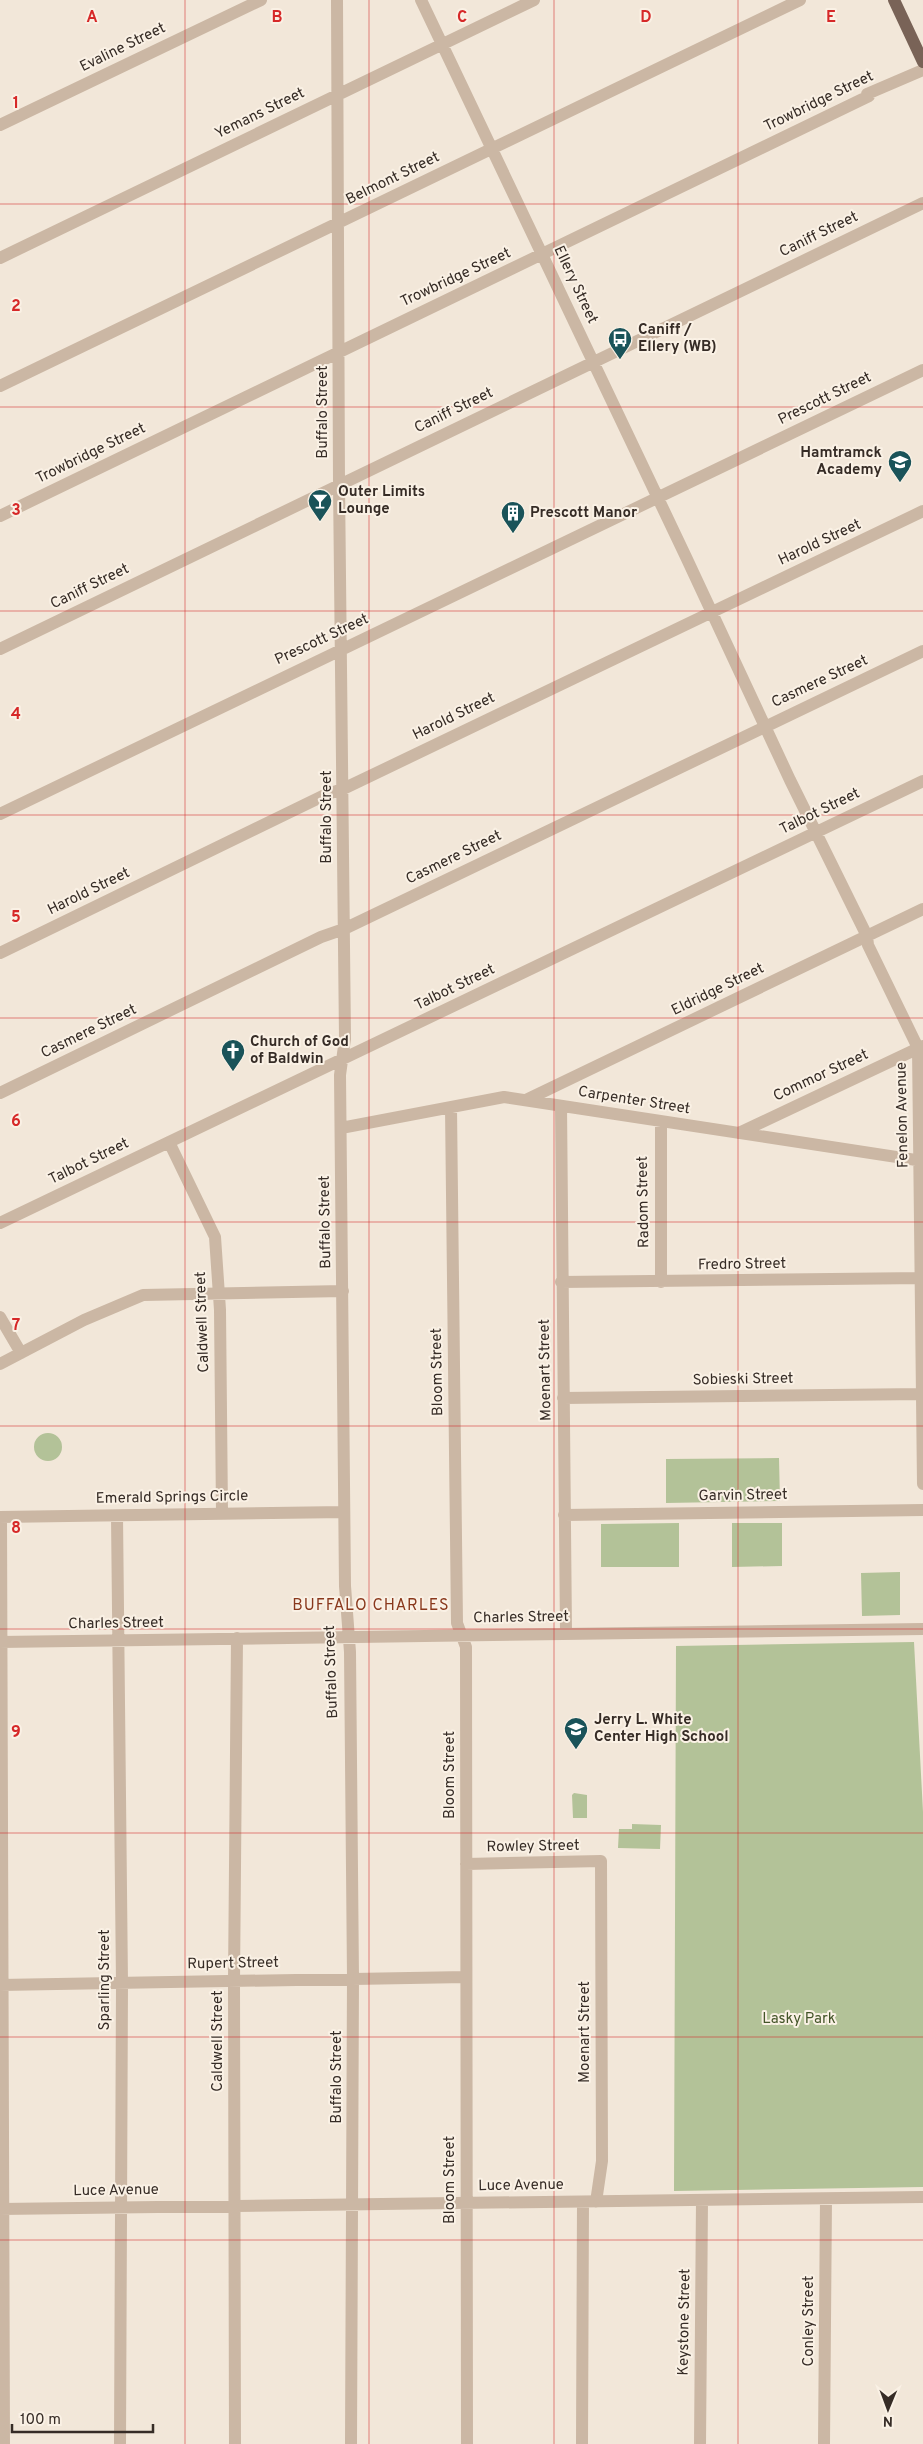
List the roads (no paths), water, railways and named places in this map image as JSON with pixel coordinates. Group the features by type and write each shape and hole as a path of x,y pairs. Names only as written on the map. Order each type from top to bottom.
{"main road":[{"path":"894,0 923,62"}],"street":[{"name":"Evaline Street","path":"0,126 260,0"},
{"name":"Buffalo Street","path":"337,0 340,350 339,484 345,1040 340,1075 344,1512 350,1652 353,1978 352,2444"},
{"name":"Ellery Street","path":"421,0 543,254 711,613"},
{"name":"Yemans Street","path":"0,258 534,0"},
{"name":"Belmont Street","path":"0,386 800,0"},
{"name":"Trowbridge Street","path":"0,516 340,350 869,96 868,94 923,70"},
{"name":"Caniff Street","path":"0,649 923,203"},
{"name":"Prescott Street","path":"0,814 923,370"},
{"name":"Harold Street","path":"0,953 327,794 343,789 923,511"},
{"name":"Fenelon Avenue","path":"711,613 815,832 867,936 868,945 920,1047 923,1484"},
{"name":"Casmere Street","path":"0,1093 321,937 344,929 923,651"},
{"name":"Talbot Street","path":"0,1224 923,781"},
{"name":"Eldridge Street","path":"526,1100 923,909"},
{"name":"Commor Street","path":"739,1133 920,1047"},
{"name":"Carpenter Street","path":"341,1128 498,1098 526,1100 921,1160"},
{"name":"Moenart Street","path":"561,1106 561,1282 566,1634"},
{"name":"Bloom Street","path":"451,1108 457,1623 466,1647 467,2444"},
{"name":"Radom Street","path":"661,1122 662,1282"},
{"name":"Caldwell Street","path":"169,1142 215,1237 219,1294 222,1513"},
{"name":"Fredro Street","path":"561,1282 922,1278"},
{"path":"0,1364 84,1320 143,1295 343,1291"},
{"path":"0,1317 21,1353"},
{"name":"Sobieski Street","path":"563,1398 922,1394"},
{"name":"Garvin Street","path":"564,1515 923,1510"},
{"name":"Emerald Springs Circle","path":"0,1518 344,1512"},
{"name":"Sparling Street","path":"117,1516 122,1983 120,2444"},
{"path":"0,1518 1,2209 4,2444"},
{"name":"Charles Street","path":"1,1642 923,1629"},
{"name":"Caldwell Street","path":"235,2444 234,1981 237,1638"},
{"name":"Moenart Street","path":"596,2202 602,2161 601,1861"},
{"name":"Rowley Street","path":"466,1864 601,1861"},
{"name":"Rupert Street","path":"2,1985 466,1977"},
{"name":"Luce Avenue","path":"1,2209 923,2197"},
{"name":"Conley Street","path":"824,2444 826,2199"},
{"name":"Keystone Street","path":"700,2444 702,2201"},
{"path":"582,2444 583,2202"}],"place":[{"name":"Caniff / Ellery (WB)","path":"620,360"},
{"name":"Hamtramck Academy","path":"900,483"},
{"name":"Outer Limits Lounge","path":"320,522"},
{"name":"Prescott Manor","path":"513,534"},
{"name":"Church of God of Baldwin","path":"233,1072"},
{"name":"Jerry L. White Center High School","path":"576,1750"}],"district":[{"name":"BUFFALO CHARLES","path":"371,1606"}],"park label":[{"name":"Lasky Park","path":"799,2019"}]}
